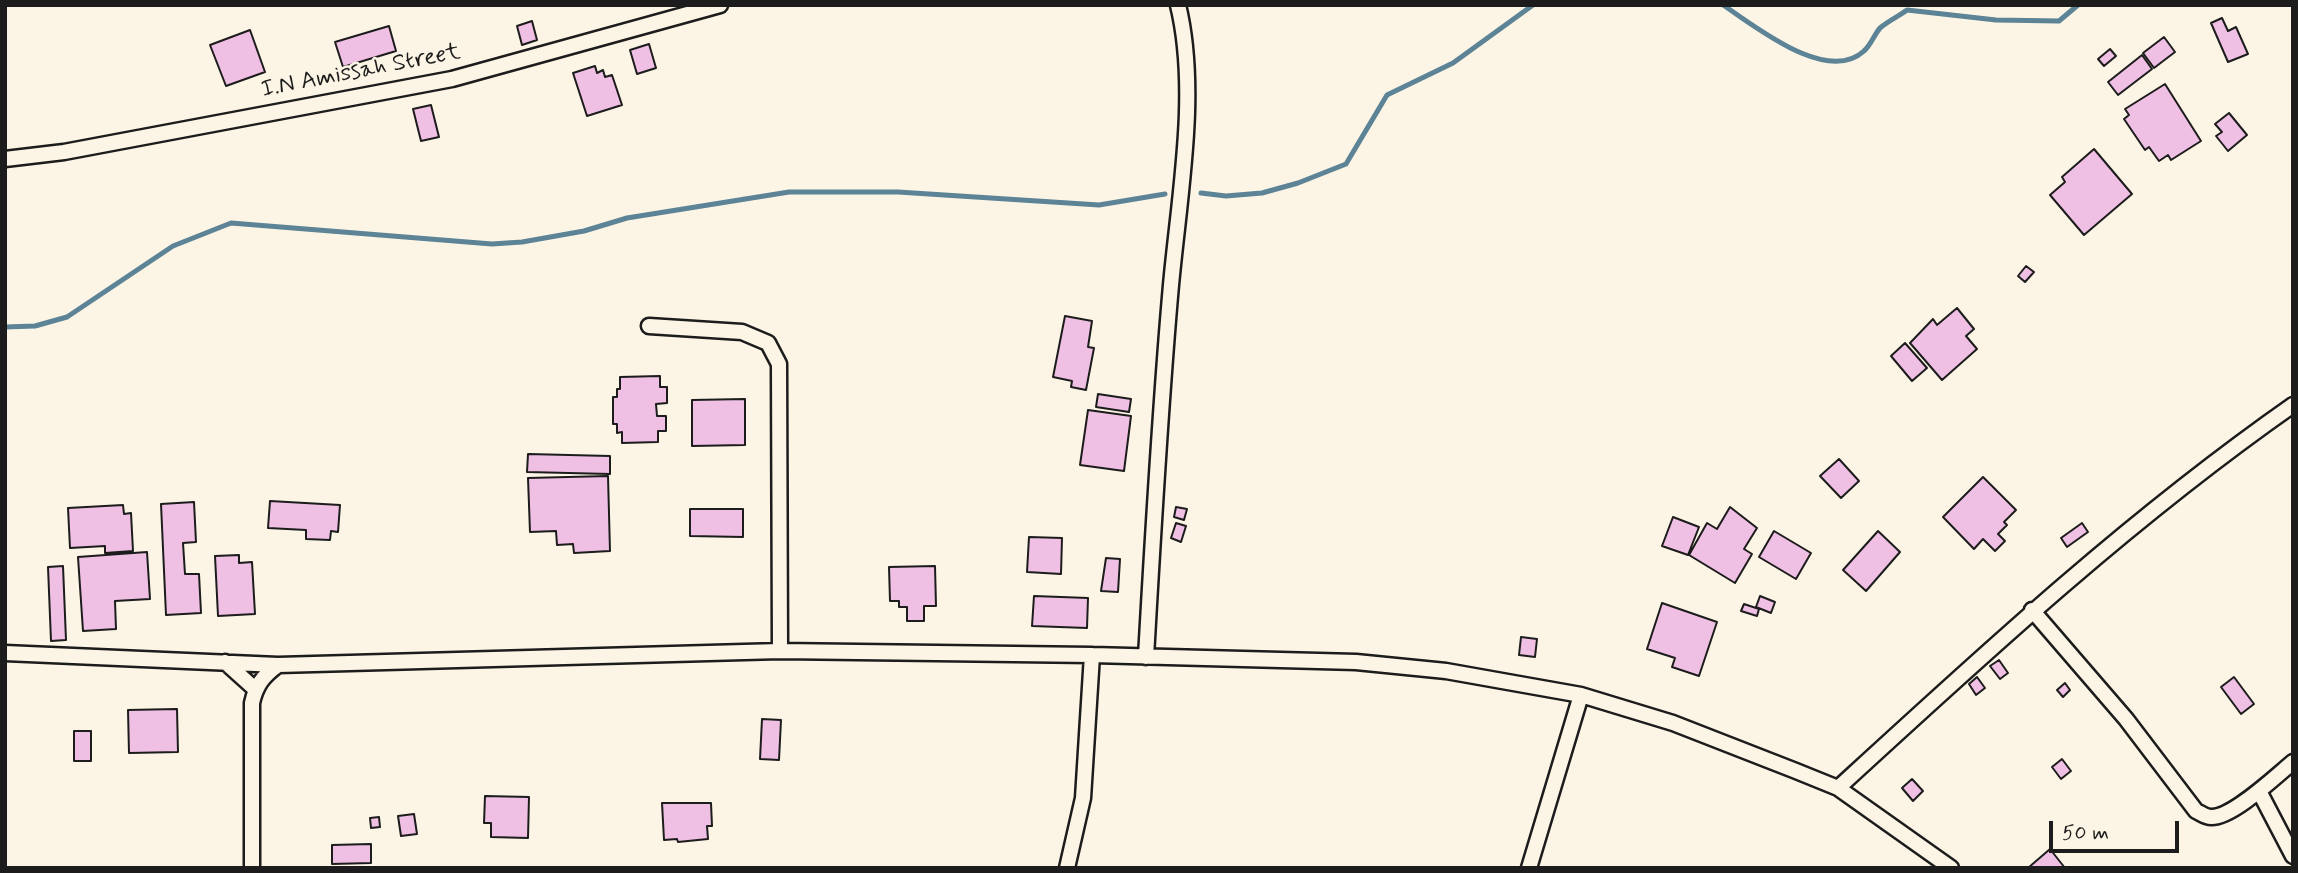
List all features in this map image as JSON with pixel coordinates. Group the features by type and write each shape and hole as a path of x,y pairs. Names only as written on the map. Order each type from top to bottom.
{"street":[{"name":"I.N Amissah Street","path":"5,159 64,152 452,79 720,5"},
{"path":"1146,657 1163,384 1187,94 1187,43 1178,5"},
{"path":"649,326 742,332 768,343 779,364 780,651"},
{"path":"1838,788 2032,610 2235,445 2293,405"},
{"path":"2032,610 2126,719 2196,811 2208,818 2220,816 2259,791 2293,762"},
{"path":"5,653 278,665 780,651 1356,662 1446,671 1581,695 1673,723 1838,788 1951,868"},
{"path":"1067,868 1083,798 1092,655"},
{"path":"225,662 255,689"},
{"path":"252,868 250,726 255,689 264,675 278,665"},
{"path":"1529,868 1581,695"},
{"path":"2259,791 2293,856"}],"building":[{"path":"2222,18 2228,31 2236,27 2248,54 2228,62 2211,23"},
{"path":"532,21 537,40 522,45 517,26"},
{"path":"389,26 396,51 343,67 335,42"},
{"path":"250,30 265,72 226,86 210,45"},
{"path":"2164,37 2175,52 2154,68 2143,53"},
{"path":"649,44 656,68 637,74 630,50"},
{"path":"2110,49 2116,56 2104,66 2098,59"},
{"path":"2142,55 2152,69 2118,95 2108,82"},
{"path":"595,66 597,73 603,70 605,77 612,75 622,105 587,116 573,73"},
{"path":"2165,84 2201,141 2171,160 2168,155 2159,161 2149,147 2145,150 2124,119 2129,115 2125,109"},
{"path":"431,105 439,137 421,141 413,109"},
{"path":"2229,113 2247,135 2228,151 2216,136 2222,132 2215,124"},
{"path":"2094,149 2132,194 2084,235 2050,195 2065,182 2062,177"},
{"path":"2026,266 2034,272 2025,282 2018,276"},
{"path":"1957,308 1974,329 1966,336 1977,349 1942,380 1910,343 1933,319 1937,325"},
{"path":"1065,316 1092,321 1088,347 1094,348 1086,390 1071,387 1072,381 1053,377"},
{"path":"1905,343 1927,368 1912,381 1891,356"},
{"path":"660,376 660,387 667,387 667,403 656,404 657,416 666,416 666,431 658,431 658,442 622,443 622,432 617,433 617,424 613,424 613,397 617,397 617,389 620,389 620,377"},
{"path":"1098,394 1131,399 1129,412 1096,407"},
{"path":"745,399 745,445 692,446 692,400"},
{"path":"1088,410 1131,416 1124,471 1080,465"},
{"path":"528,454 610,456 610,474 527,472"},
{"path":"1839,459 1859,481 1841,498 1820,476"},
{"path":"608,476 610,551 574,553 573,544 557,545 556,531 530,532 528,478"},
{"path":"1983,477 2016,510 2004,522 2007,525 1998,534 2005,541 1995,551 1983,539 1974,549 1943,517"},
{"path":"270,501 340,505 338,532 331,531 330,540 306,539 306,530 268,528"},
{"path":"194,502 196,542 183,543 185,574 199,574 201,613 166,615 161,504"},
{"path":"123,505 124,514 131,513 133,551 105,553 105,546 70,548 68,508"},
{"path":"1176,507 1187,509 1184,520 1174,517"},
{"path":"1730,507 1757,528 1744,549 1752,554 1735,583 1689,555 1707,523 1717,529"},
{"path":"690,509 743,509 743,537 690,536"},
{"path":"1673,517 1699,527 1688,555 1662,546"},
{"path":"1176,523 1186,526 1181,542 1171,538"},
{"path":"2082,523 2088,532 2067,547 2061,538"},
{"path":"1774,531 1811,553 1796,579 1759,557"},
{"path":"1878,531 1900,552 1866,591 1843,570"},
{"path":"1029,537 1062,538 1061,574 1027,572"},
{"path":"147,552 150,599 115,601 116,629 83,631 78,557"},
{"path":"239,555 239,563 252,562 255,614 218,616 215,556"},
{"path":"1106,558 1120,559 1118,592 1101,591"},
{"path":"63,566 66,640 51,641 48,567"},
{"path":"935,566 936,606 924,606 924,621 907,621 907,607 899,607 899,601 890,601 889,567"},
{"path":"1034,596 1088,598 1087,628 1032,626"},
{"path":"1760,596 1775,602 1771,613 1756,607"},
{"path":"1662,603 1717,622 1699,676 1672,667 1675,658 1647,649"},
{"path":"1744,604 1759,609 1757,616 1741,611"},
{"path":"1521,637 1537,639 1535,657 1519,655"},
{"path":"1999,660 2008,673 2000,679 1990,666"},
{"path":"1977,677 1985,688 1976,695 1969,684"},
{"path":"2234,677 2254,704 2241,714 2221,687"},
{"path":"2065,683 2070,690 2063,697 2057,690"},
{"path":"177,709 178,752 129,753 128,710"},
{"path":"762,719 781,720 779,760 760,759"},
{"path":"74,731 91,731 91,761 74,761"},
{"path":"2062,759 2071,771 2061,779 2052,767"},
{"path":"1912,779 1923,791 1913,801 1902,788"},
{"path":"485,796 529,797 528,838 491,837 491,823 484,823"},
{"path":"662,803 711,803 712,826 707,826 708,839 678,842 677,839 664,840"},
{"path":"414,814 417,834 401,836 398,816"},
{"path":"379,817 380,827 371,828 370,818"},
{"path":"371,844 371,863 332,864 332,845"},
{"path":"2050,849 2065,868 2028,868"}],"waterway":[{"path":"1201,193 1226,196 1262,193 1298,183 1346,164 1387,95 1453,63 1533,5"},
{"path":"1723,5 1792,49 1831,61 1849,60 1864,51 1880,28 1907,10 1996,20 2059,21 2078,5"},
{"path":"5,327 35,326 67,317 173,246 231,223 492,244 522,242 584,231 627,218 789,192 898,192 1099,205 1165,194"}]}
